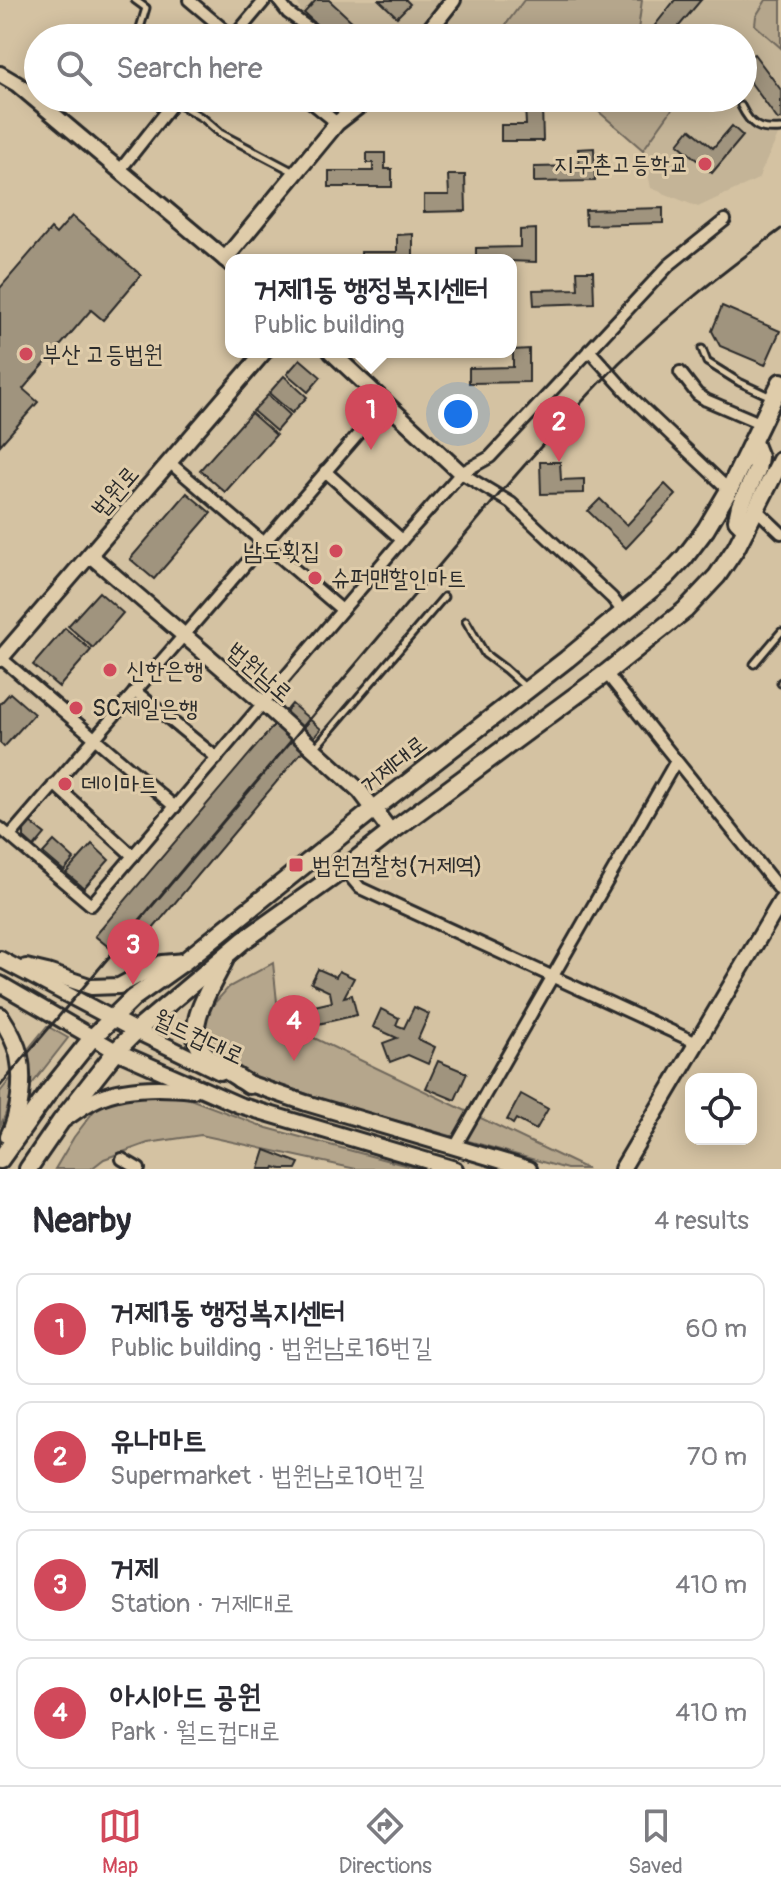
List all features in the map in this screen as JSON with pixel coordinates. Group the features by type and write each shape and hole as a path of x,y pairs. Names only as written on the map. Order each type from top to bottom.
{"main road":[{"path":"434,24 453,0"},
{"path":"0,74 24,90"},
{"path":"51,112 225,259"},
{"path":"234,254 337,123 351,112"},
{"name":"법원로","path":"0,658 259,358"},
{"path":"338,358 461,473"},
{"name":"거제대로","path":"0,1157 92,1038 133,998 185,961 666,577 706,529 729,490 781,382"},
{"path":"746,529 737,520 740,506 757,470 759,457 753,442"},
{"path":"28,1169 61,1121 116,1051 136,1031 227,954 606,673 667,626 703,593 746,529 781,460"},
{"name":"법원남로","path":"90,555 263,703 360,791 391,832"},
{"path":"622,1169 781,901"},
{"path":"227,954 198,1013 195,1028 197,1041 202,1051 249,1085"},
{"path":"4,962 92,987 119,986 162,963 185,961"},
{"name":"월드컵대로","path":"4,962 112,1019 249,1085 529,1169"},
{"name":"월드컵대로","path":"0,984 116,1051 207,1092 239,1105 445,1168"},
{"path":"0,1016 10,1031 19,1056 20,1087 14,1127 0,1157"},
{"path":"61,1121 99,1098 137,1089 165,1087 207,1092"}],"street":[{"path":"189,0 217,24"},
{"path":"245,24 265,0"},
{"path":"278,0 288,13 303,24"},
{"path":"120,170 165,112"},
{"path":"323,112 337,123"},
{"path":"0,828 91,905 461,473 490,457 669,265 725,220"},
{"path":"589,350 633,399 729,490"},
{"path":"680,372 697,394 706,400 762,424"},
{"path":"10,836 386,402"},
{"path":"169,462 342,610"},
{"path":"325,471 402,540"},
{"path":"461,473 511,503 624,613"},
{"path":"757,510 781,533"},
{"path":"0,658 175,807"},
{"path":"606,673 781,891"},
{"path":"135,691 217,758"},
{"path":"455,1147 676,761"},
{"path":"54,784 133,856"},
{"path":"344,869 360,888 697,1043"},
{"path":"122,1159 139,1169"}],"lane":[{"path":"135,0 146,8 141,24"},
{"path":"194,112 220,133 296,173"},
{"path":"745,112 752,123 765,130 781,129"},
{"path":"702,349 707,362 773,399"},
{"path":"314,749 444,597"},
{"path":"466,621 485,654 527,690"},
{"path":"754,664 781,632"}],"shaded area":[{"path":"297,0 524,0 506,24 313,24 302,16"},
{"path":"524,0 642,0 639,24 506,24"},
{"name":"지구촌고등학교","path":"642,0 781,0 781,129 758,179 698,207 651,188 643,150 670,112 757,112 757,24 639,24"},
{"path":"766,0 781,0 781,48 757,27 756,16"},
{"path":"599,112 670,112 643,150"},
{"path":"273,963 277,1002 289,1026 587,1169 567,1169 338,1104 243,1071 209,1051 201,1037 201,1018 229,987"},
{"path":"47,1026 68,1038 25,1093 24,1054"},
{"path":"12,1077 9,1102 0,1126 0,1092"},
{"path":"137,1093 182,1096 267,1128 419,1169 356,1169 201,1135 148,1143 104,1159 91,1169 55,1169 97,1107"}],"building":[{"path":"316,0 329,0 355,24 316,24 304,13"},
{"path":"379,0 406,0 410,4 397,17"},
{"path":"675,0 701,0 681,24 656,24"},
{"path":"757,58 781,90 781,118 778,120 757,91"},
{"path":"525,112 542,112 543,141 501,141 501,125 526,125"},
{"path":"732,126 743,136 712,173 678,144 690,129 713,148"},
{"path":"594,148 595,181 534,182 534,167 579,166 578,149"},
{"path":"367,153 385,153 385,169 392,169 392,187 329,187 329,171 373,171 373,163 367,163"},
{"path":"448,175 465,175 466,211 424,212 424,195 449,195"},
{"path":"663,208 663,223 586,225 585,210"},
{"name":"부산 고등법원","path":"72,216 141,275 103,320 91,310 23,389 38,402 0,445 0,288 51,229 56,234"},
{"path":"536,229 536,262 517,261 517,254 476,254 476,248 520,247 520,230"},
{"path":"413,234 413,254 361,254 397,252 397,235"},
{"path":"577,271 593,271 594,303 534,305 533,290 578,289"},
{"path":"722,306 780,331 765,365 720,346 712,331"},
{"path":"529,349 529,382 469,383 469,368 513,367 517,350"},
{"path":"300,359 321,377 308,392 287,374"},
{"path":"284,376 307,397 292,413 269,393"},
{"path":"268,395 290,415 276,431 253,411"},
{"path":"251,413 276,435 225,492 200,470"},
{"path":"540,462 560,462 561,480 584,479 584,493 541,494"},
{"path":"665,484 676,495 626,548 588,511 600,499 627,525"},
{"path":"187,493 211,513 154,579 130,559"},
{"path":"99,592 123,613 93,648 68,626"},
{"path":"65,628 91,650 59,687 33,665"},
{"path":"10,693 34,714 4,747 0,743 0,704"},
{"path":"292,704 321,729 126,961 95,936"},
{"path":"30,822 45,834 34,847 24,838 24,829"},
{"path":"54,841 74,859 64,871 43,853"},
{"path":"92,844 109,860 84,888 66,873"},
{"path":"318,969 336,977 339,971 354,978 344,997 352,995 357,1015 314,1025 310,1007 332,1002 330,992 311,983"},
{"path":"414,1007 429,1014 418,1039 435,1047 428,1064 408,1055 390,1062 383,1043 397,1038 373,1027 381,1009 399,1018 396,1025 404,1028"},
{"path":"438,1061 467,1073 455,1100 426,1088"},
{"path":"521,1094 548,1109 536,1130 516,1119 513,1124 507,1120"},
{"path":"265,1150 299,1163 296,1169 259,1169"}],"railway":[{"path":"0,1086 560,426 658,327 781,229"}],"place":[{"name":"지구촌고등학교","path":"705,164"},
{"name":"부산 고등법원","path":"26,354"},
{"name":"거제1동 행정복지센터","path":"371,450"},
{"name":"유나마트","path":"559,462"},
{"name":"남도횟집","path":"336,551"},
{"name":"슈퍼맨할인마트","path":"315,578"},
{"name":"신한은행","path":"110,670"},
{"name":"SC제일은행","path":"76,708"},
{"name":"데이마트","path":"65,784"},
{"name":"법원검찰청(거제역)","path":"296,865"},
{"name":"거제","path":"133,985"},
{"name":"아시아드 공원","path":"294,1061"}]}
